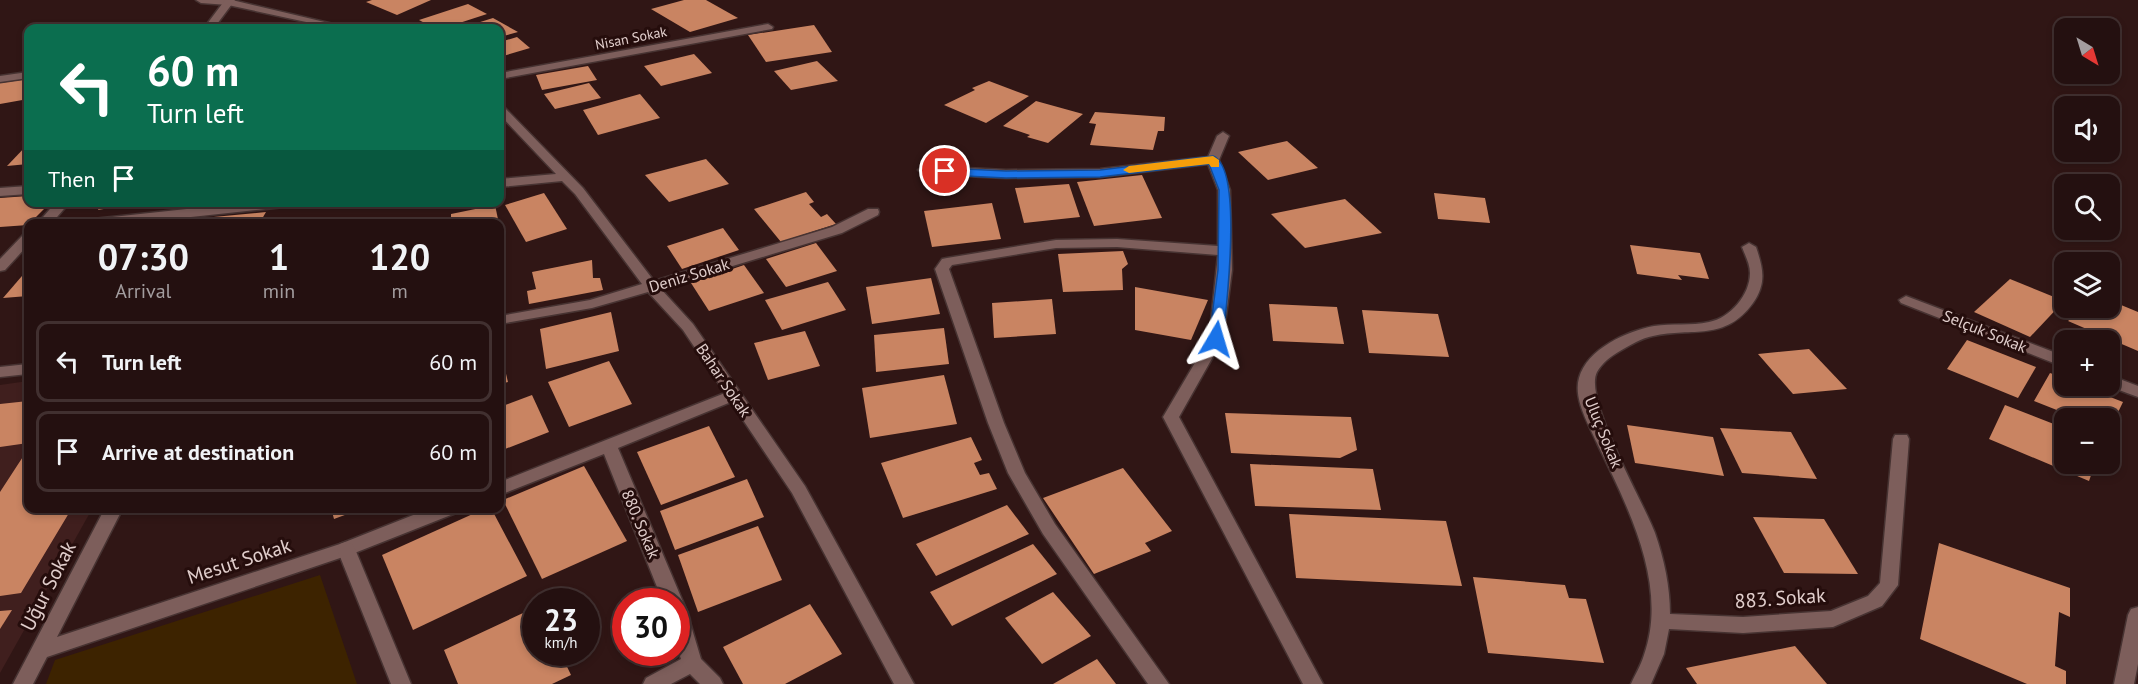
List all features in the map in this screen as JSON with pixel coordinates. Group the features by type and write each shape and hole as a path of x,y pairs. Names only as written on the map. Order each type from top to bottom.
{"street":[{"path":"201,0 229,1 328,24"},
{"path":"213,24 229,1"},
{"name":"Nisan Sokak","path":"504,75 768,27"},
{"path":"0,79 24,76"},
{"name":"Bahar Sokak","path":"504,113 579,190 651,287 688,327 799,490 904,684"},
{"path":"1222,136 1213,160 1224,190 1225,270 1216,339 1171,417 1313,684"},
{"path":"924,170 1006,174 1100,173 1213,160"},
{"path":"504,183 566,177"},
{"path":"0,192 24,190"},
{"path":"48,219 59,207"},
{"path":"132,219 246,207"},
{"name":"Deniz Sokak","path":"504,319 592,304 651,287 837,230 873,212"},
{"path":"0,267 24,242"},
{"path":"1159,684 1049,529 1017,474 996,423 942,269 947,262 1056,244 1117,243 1224,251"},
{"name":"Uluç Sokak","path":"1641,684 1650,668 1662,621 1661,581 1649,540 1599,429 1590,405 1586,384 1590,369 1599,358 1621,342 1654,331 1715,326 1730,319 1744,306 1754,288 1757,272 1749,247"},
{"name":"Selçuk Sokak","path":"1906,300 2054,358"},
{"path":"0,372 24,369"},
{"path":"2120,385 2138,392"},
{"path":"504,487 734,395"},
{"name":"883. Sokak","path":"1662,621 1743,625 1833,619 1875,601 1889,585 1901,440"},
{"name":"880. Sokak","path":"609,446 667,588"},
{"name":"Uğur Sokak","path":"23,684 111,513"},
{"name":"Mesut Sokak","path":"40,651 346,549 437,513"},
{"path":"346,549 402,684"},
{"path":"2124,684 2138,615"},
{"path":"690,656 692,663 713,684"},
{"path":"653,684 692,663"}],"shaded area":[{"path":"24,382 24,513 90,513 0,673 0,385"},
{"path":"320,575 357,684 46,684 55,660"}],"building":[{"path":"372,0 431,0 397,15 366,2"},
{"path":"684,0 706,0 738,18 690,32 651,9"},
{"path":"468,4 487,14 456,24 426,24 419,20"},
{"path":"493,18 504,24 474,24"},
{"path":"504,24 518,32 504,36"},
{"path":"814,25 832,52 766,62 748,35"},
{"path":"517,37 530,48 504,56 504,41"},
{"path":"694,54 712,73 661,86 644,66"},
{"path":"817,61 838,81 791,90 774,71"},
{"path":"588,66 597,80 542,90 536,75"},
{"path":"24,80 24,100 0,104 0,83"},
{"path":"989,81 1029,96 986,123 944,105 975,90 972,88"},
{"path":"589,83 601,98 555,109 544,94"},
{"path":"640,94 660,118 598,135 583,110"},
{"path":"1036,101 1083,114 1048,143 1027,137 1030,135 1003,126"},
{"path":"1095,112 1165,117 1164,131 1158,131 1153,150 1090,145 1096,124 1089,123"},
{"path":"1287,141 1318,168 1268,180 1238,152"},
{"path":"24,148 24,164 7,166"},
{"path":"706,159 729,184 669,202 645,175"},
{"path":"1142,175 1162,218 1094,226 1077,182"},
{"path":"1069,184 1080,217 1024,223 1015,188"},
{"path":"806,192 814,202 809,204 821,217 827,214 836,224 781,242 754,209"},
{"path":"544,193 567,229 526,242 505,205"},
{"path":"1434,193 1485,198 1490,223 1438,219"},
{"path":"24,196 24,207 46,207 34,219 24,219 24,225 0,227 0,198"},
{"path":"1345,199 1382,233 1305,248 1271,214"},
{"path":"992,203 1001,239 932,247 924,211"},
{"path":"100,207 115,207 98,210"},
{"path":"495,207 498,219 451,219 451,214"},
{"path":"266,212 262,219 203,218"},
{"path":"723,228 739,250 682,269 667,246"},
{"path":"816,243 837,271 786,287 766,259"},
{"path":"1630,245 1700,253 1709,279 1678,275 1682,280 1637,274"},
{"path":"1123,251 1128,264 1122,269 1123,290 1063,292 1058,254"},
{"path":"592,260 593,278 600,278 603,290 529,304 527,291 536,289 532,272"},
{"path":"744,265 764,293 709,311 691,283"},
{"path":"24,274 24,296 3,298"},
{"path":"931,278 940,314 872,324 866,287"},
{"path":"2010,279 2054,297 2054,312 2030,337 1974,312"},
{"path":"828,282 846,310 782,330 765,300"},
{"path":"1135,287 1208,300 1191,340 1135,330"},
{"path":"1052,299 1056,334 994,338 992,303"},
{"path":"1269,304 1337,307 1344,344 1273,341"},
{"path":"2120,305 2138,312 2138,351 2120,343 2120,330 2089,330 2068,321 2071,318 2120,318"},
{"path":"1362,310 1438,314 1449,357 1369,353"},
{"path":"611,312 619,351 546,369 540,329"},
{"path":"944,328 949,364 876,372 874,335"},
{"path":"805,331 820,366 768,380 754,343"},
{"path":"1967,340 2036,367 2018,398 1947,369"},
{"path":"1809,349 1847,389 1793,394 1758,354"},
{"path":"609,361 632,404 569,427 548,382"},
{"path":"504,366 508,382 504,383"},
{"path":"2050,373 2054,374 2054,396 2108,396 2123,402 2120,408 2054,409 2034,401"},
{"path":"944,375 957,424 870,438 862,388"},
{"path":"532,395 549,432 504,449 504,406"},
{"path":"24,401 24,444 0,447 0,404"},
{"path":"2005,405 2054,424 2054,466 1989,439"},
{"path":"1225,413 1351,417 1357,450 1340,458 1231,453"},
{"path":"1627,425 1713,437 1724,476 1635,463"},
{"path":"709,426 735,477 661,505 637,452"},
{"path":"1720,428 1791,432 1817,479 1742,473"},
{"path":"971,437 982,460 974,463 980,475 989,473 997,489 903,518 881,463"},
{"path":"24,455 24,513 69,513 21,593 0,596 0,492"},
{"path":"1250,464 1373,469 1381,510 1255,506"},
{"path":"584,466 627,541 542,579 504,500"},
{"path":"1123,468 1172,531 1145,543 1151,551 1094,574 1043,498"},
{"path":"2072,474 2091,474 2089,481"},
{"path":"747,479 764,517 675,550 660,511"},
{"path":"1007,505 1029,534 936,576 916,544"},
{"path":"332,513 350,513 334,519"},
{"path":"475,513 494,513 527,576 413,630 382,555"},
{"path":"1289,514 1446,521 1462,586 1296,578"},
{"path":"1753,517 1824,519 1858,574 1784,573"},
{"path":"758,526 782,580 698,612 678,555"},
{"path":"1939,543 2070,588 2070,617 2059,612 2055,666 2066,671 2066,684 2027,684 1920,639"},
{"path":"1033,544 1057,574 952,626 930,592"},
{"path":"1473,577 1565,585 1569,598 1586,599 1604,663 1488,653"},
{"path":"1053,592 1091,636 1042,664 1005,618"},
{"path":"810,604 842,654 785,684 743,684 723,647"},
{"path":"12,610 0,629 0,611"},
{"path":"522,614 522,666 567,666 571,675 552,684 458,684 444,650"},
{"path":"1795,646 1827,684 1697,684 1686,668"},
{"path":"1097,659 1116,684 1053,684"}],"slow traffic":[{"path":"1129,170 1213,160 1215,165"}],"route":[{"path":"945,171 1006,174 1100,173 1213,160 1224,190 1225,270 1216,339"}]}
